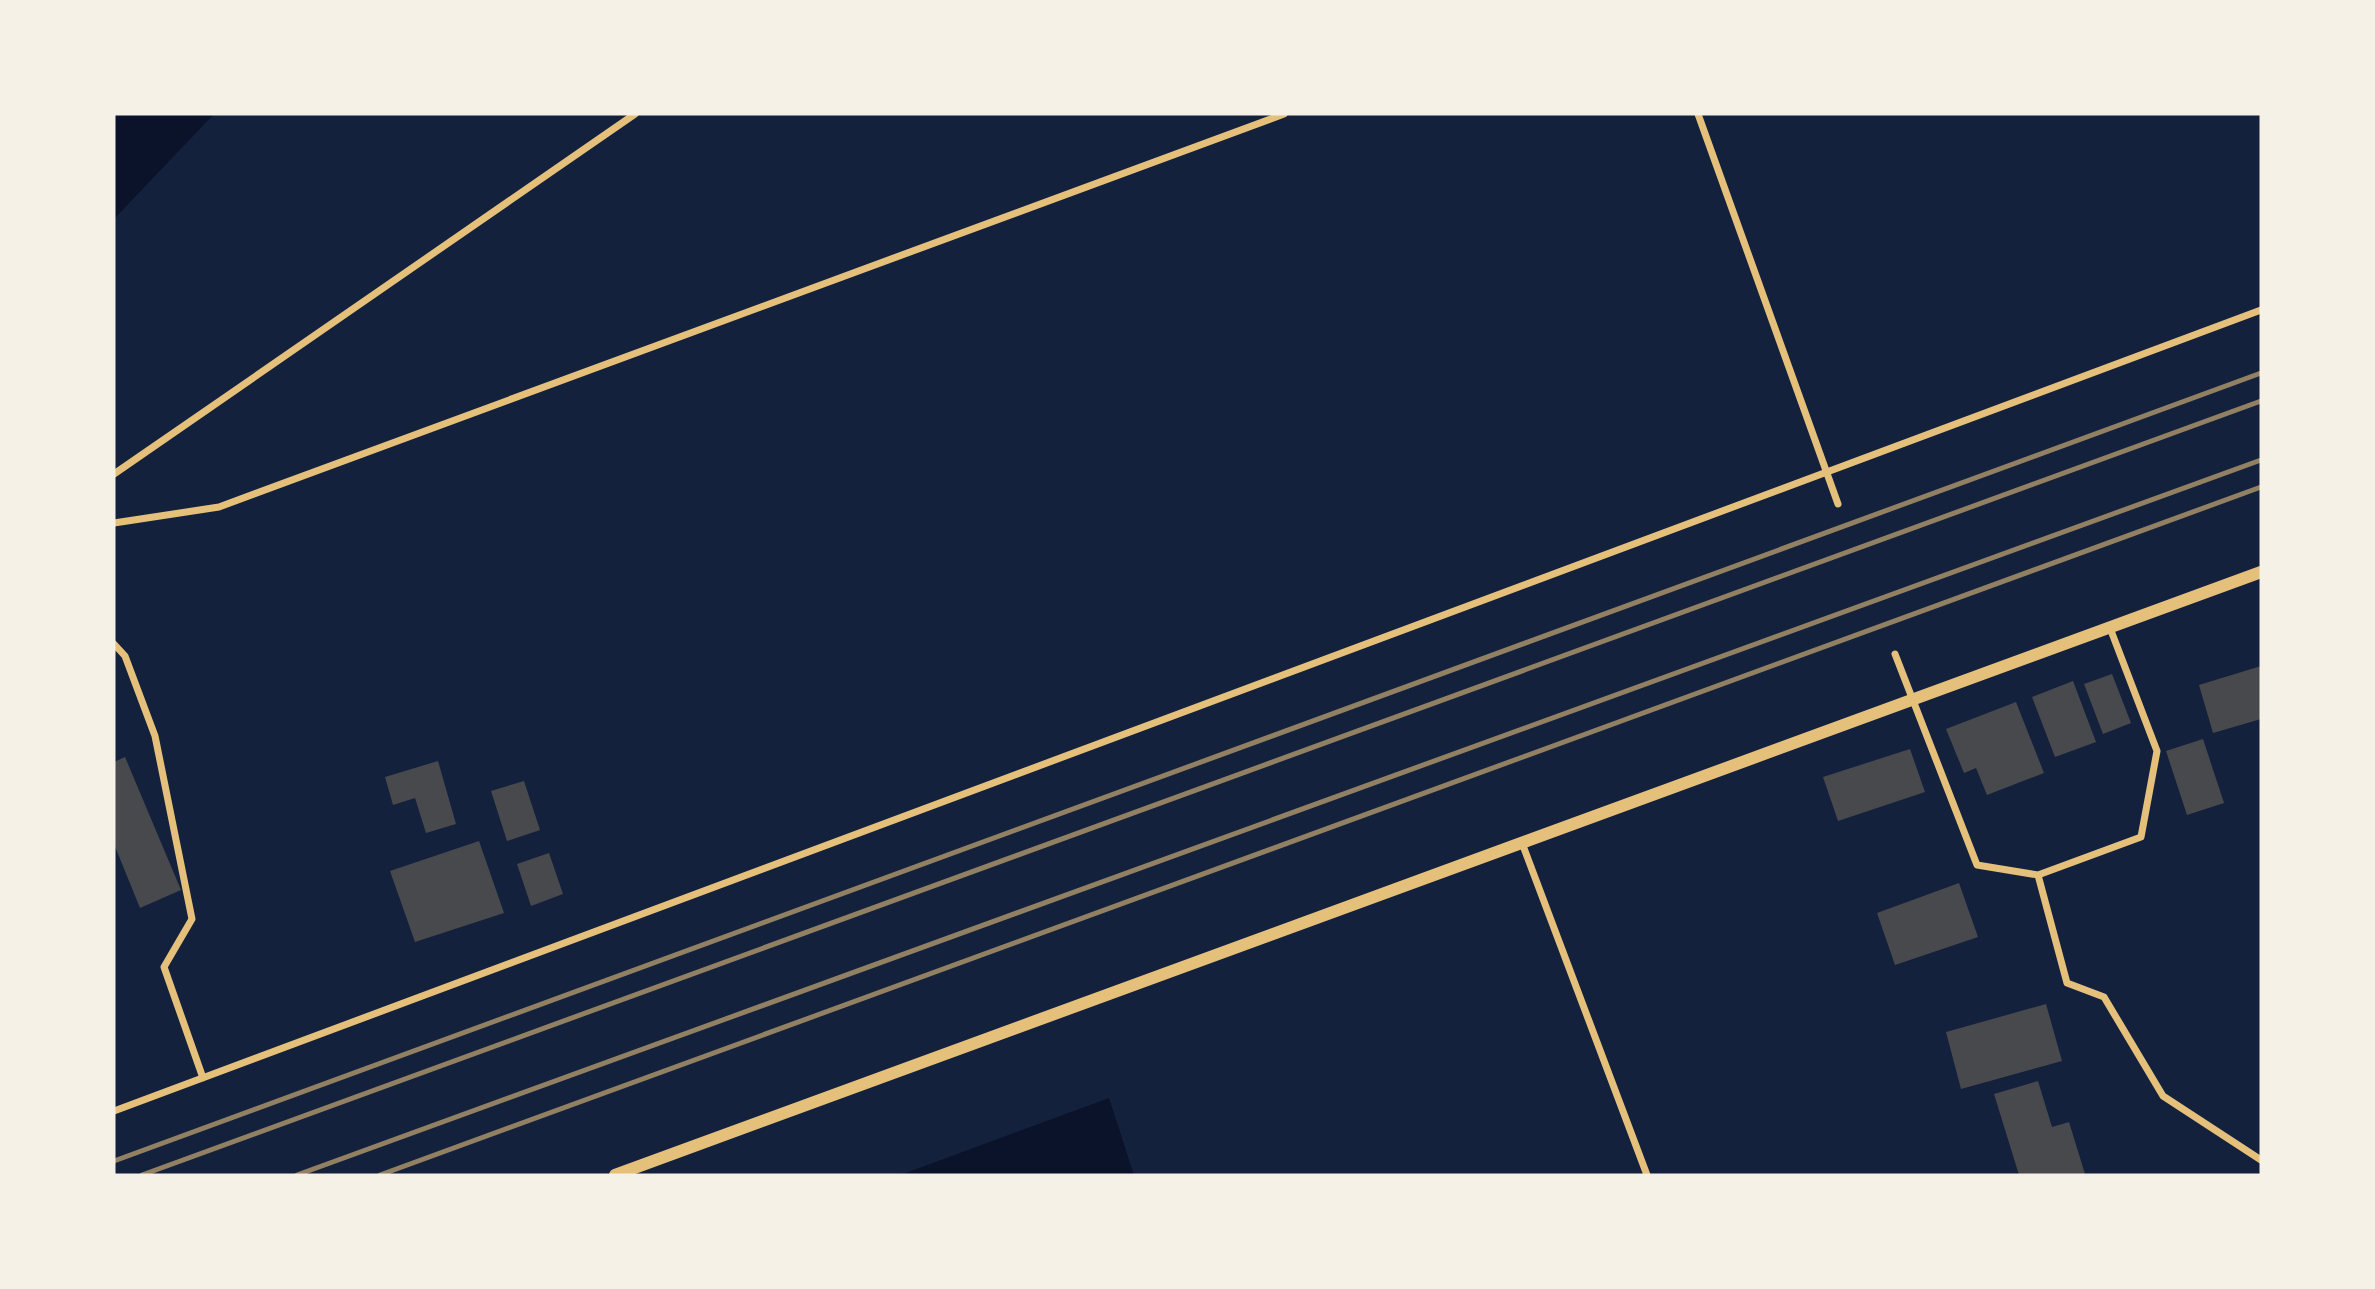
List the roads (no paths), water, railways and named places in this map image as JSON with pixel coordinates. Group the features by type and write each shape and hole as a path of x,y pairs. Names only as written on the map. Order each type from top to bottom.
{"street":[{"path":"114,474 635,114"},
{"path":"114,523 219,507 1284,114"},
{"path":"1698,114 1838,505"},
{"path":"114,1111 2261,310"},
{"path":"615,1175 2261,572"},
{"path":"1895,653 1977,865 2038,875 2141,837 2157,751 2110,628"},
{"path":"114,644 125,656 155,736 192,919 164,967 203,1077"},
{"path":"1522,843 1647,1175"},
{"path":"2038,875 2067,983 2104,997 2163,1096 2261,1160"}],"water":[{"path":"114,114 214,114 114,219"},
{"path":"1109,1098 1134,1175 900,1175"}],"railway":[{"path":"114,1161 2261,373"},
{"path":"142,1175 2261,401"},
{"path":"297,1175 2261,460"},
{"path":"380,1175 2261,487"}]}
